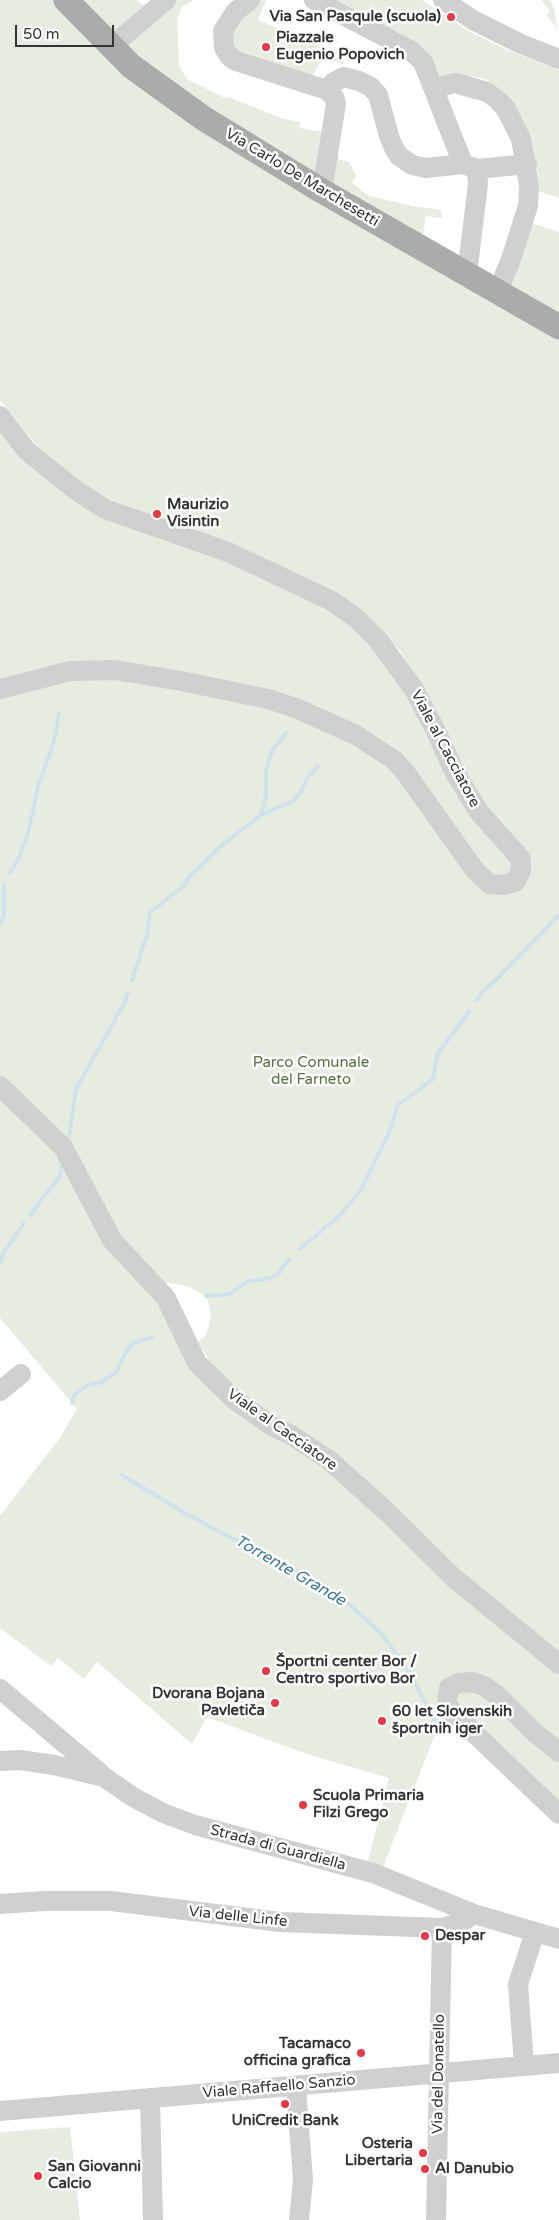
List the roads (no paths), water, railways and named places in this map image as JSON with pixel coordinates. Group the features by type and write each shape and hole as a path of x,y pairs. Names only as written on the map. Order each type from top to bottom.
{"main road":[{"name":"Via Carlo De Marchesetti","path":"66,0 131,66 175,99 238,141 322,192 559,327"}],"street":[{"path":"111,47 166,0"},
{"path":"250,0 235,12 223,31 224,48 229,56 244,63 327,90 334,97 336,104 322,192"},
{"path":"314,0 410,50 424,62 478,184 468,274"},
{"path":"443,0 489,28 559,59"},
{"path":"327,90 334,82 344,77 371,87 378,95 383,107 394,148 399,156 412,165 426,168 527,164"},
{"path":"435,88 447,84 465,84 487,92 498,100 513,119 520,138 527,164 528,206 511,260 498,291"},
{"name":"Viale al Cacciatore","path":"0,416 27,451 105,510 228,552 332,601 356,618 378,640 413,688 435,729 455,773 479,812 521,859 521,871 514,882 503,886 489,884 474,868 405,772 394,760 356,735 298,709 268,699 182,680 115,670 70,671 0,689"},
{"name":"Viale al Cacciatore","path":"0,1086 63,1147 112,1240 166,1298 197,1363 236,1400 272,1426 291,1435 329,1460 387,1512 454,1578 559,1664"},
{"path":"0,1391 21,1374"},
{"path":"559,1752 535,1733 498,1696 484,1686 472,1682 459,1683 450,1688 447,1702 452,1713 559,1814"},
{"path":"0,1689 104,1777"},
{"name":"Strada di Guardiella","path":"0,1760 20,1760 46,1764 104,1777 140,1801 163,1813 195,1825 373,1873 474,1914 559,1939"},
{"name":"Via delle Linfe","path":"0,1904 74,1900 110,1901 280,1922 442,1928 460,1923 474,1914"},
{"name":"Via del Donatello","path":"436,2220 442,1928"},
{"path":"524,2066 518,1984 535,1932"},
{"name":"Viale Raffaello Sanzio","path":"0,2111 559,2064"},
{"path":"296,2086 303,2180 299,2220"},
{"path":"150,2098 153,2220"}],"waterway":[{"path":"10,873 19,858 28,833 38,787 54,741 59,713"},
{"path":"261,815 266,795 266,771 272,751 286,733"},
{"path":"132,980 147,935 150,912 184,886 189,877 220,847 261,815 293,801 301,792 308,777 318,766"},
{"path":"0,924 4,916 4,885"},
{"path":"477,1000 482,992 559,915"},
{"path":"69,1136 76,1089 125,1002 128,993"},
{"path":"300,1249 340,1215 361,1190 392,1126 397,1106 433,1079 438,1053 469,1012"},
{"path":"30,1215 60,1176 61,1167"},
{"path":"0,1263 3,1254 24,1223"},
{"path":"206,1296 230,1294 246,1282 271,1278 279,1273 289,1259"},
{"path":"72,1403 75,1394 86,1386 101,1382 116,1373 124,1355 133,1343 153,1337"},
{"name":"Torrente Grande","path":"122,1475 188,1515 301,1574 346,1602 383,1635 410,1674 439,1729"}],"place":[{"name":"Via San Pasqule (scuola)","path":"451,17"},
{"name":"Piazzale Eugenio Popovich","path":"266,47"},
{"name":"Maurizio Visintin","path":"157,514"},
{"name":"Športni center Bor / Centro sportivo Bor","path":"266,1671"},
{"name":"Dvorana Bojana Pavletiča","path":"275,1703"},
{"name":"60 let Slovenskih športnih iger","path":"382,1721"},
{"name":"Scuola Primaria Filzi Grego","path":"303,1805"},
{"name":"Despar","path":"425,1936"},
{"name":"Tacamaco officina grafica","path":"361,2053"},
{"name":"UniCredit Bank","path":"285,2104"},
{"name":"Osteria Libertaria","path":"423,2153"},
{"name":"Al Danubio","path":"425,2169"},
{"name":"San Giovanni Calcio","path":"38,2176"}],"park label":[{"name":"Parco Comunale del Farneto","path":"311,1072"}]}
